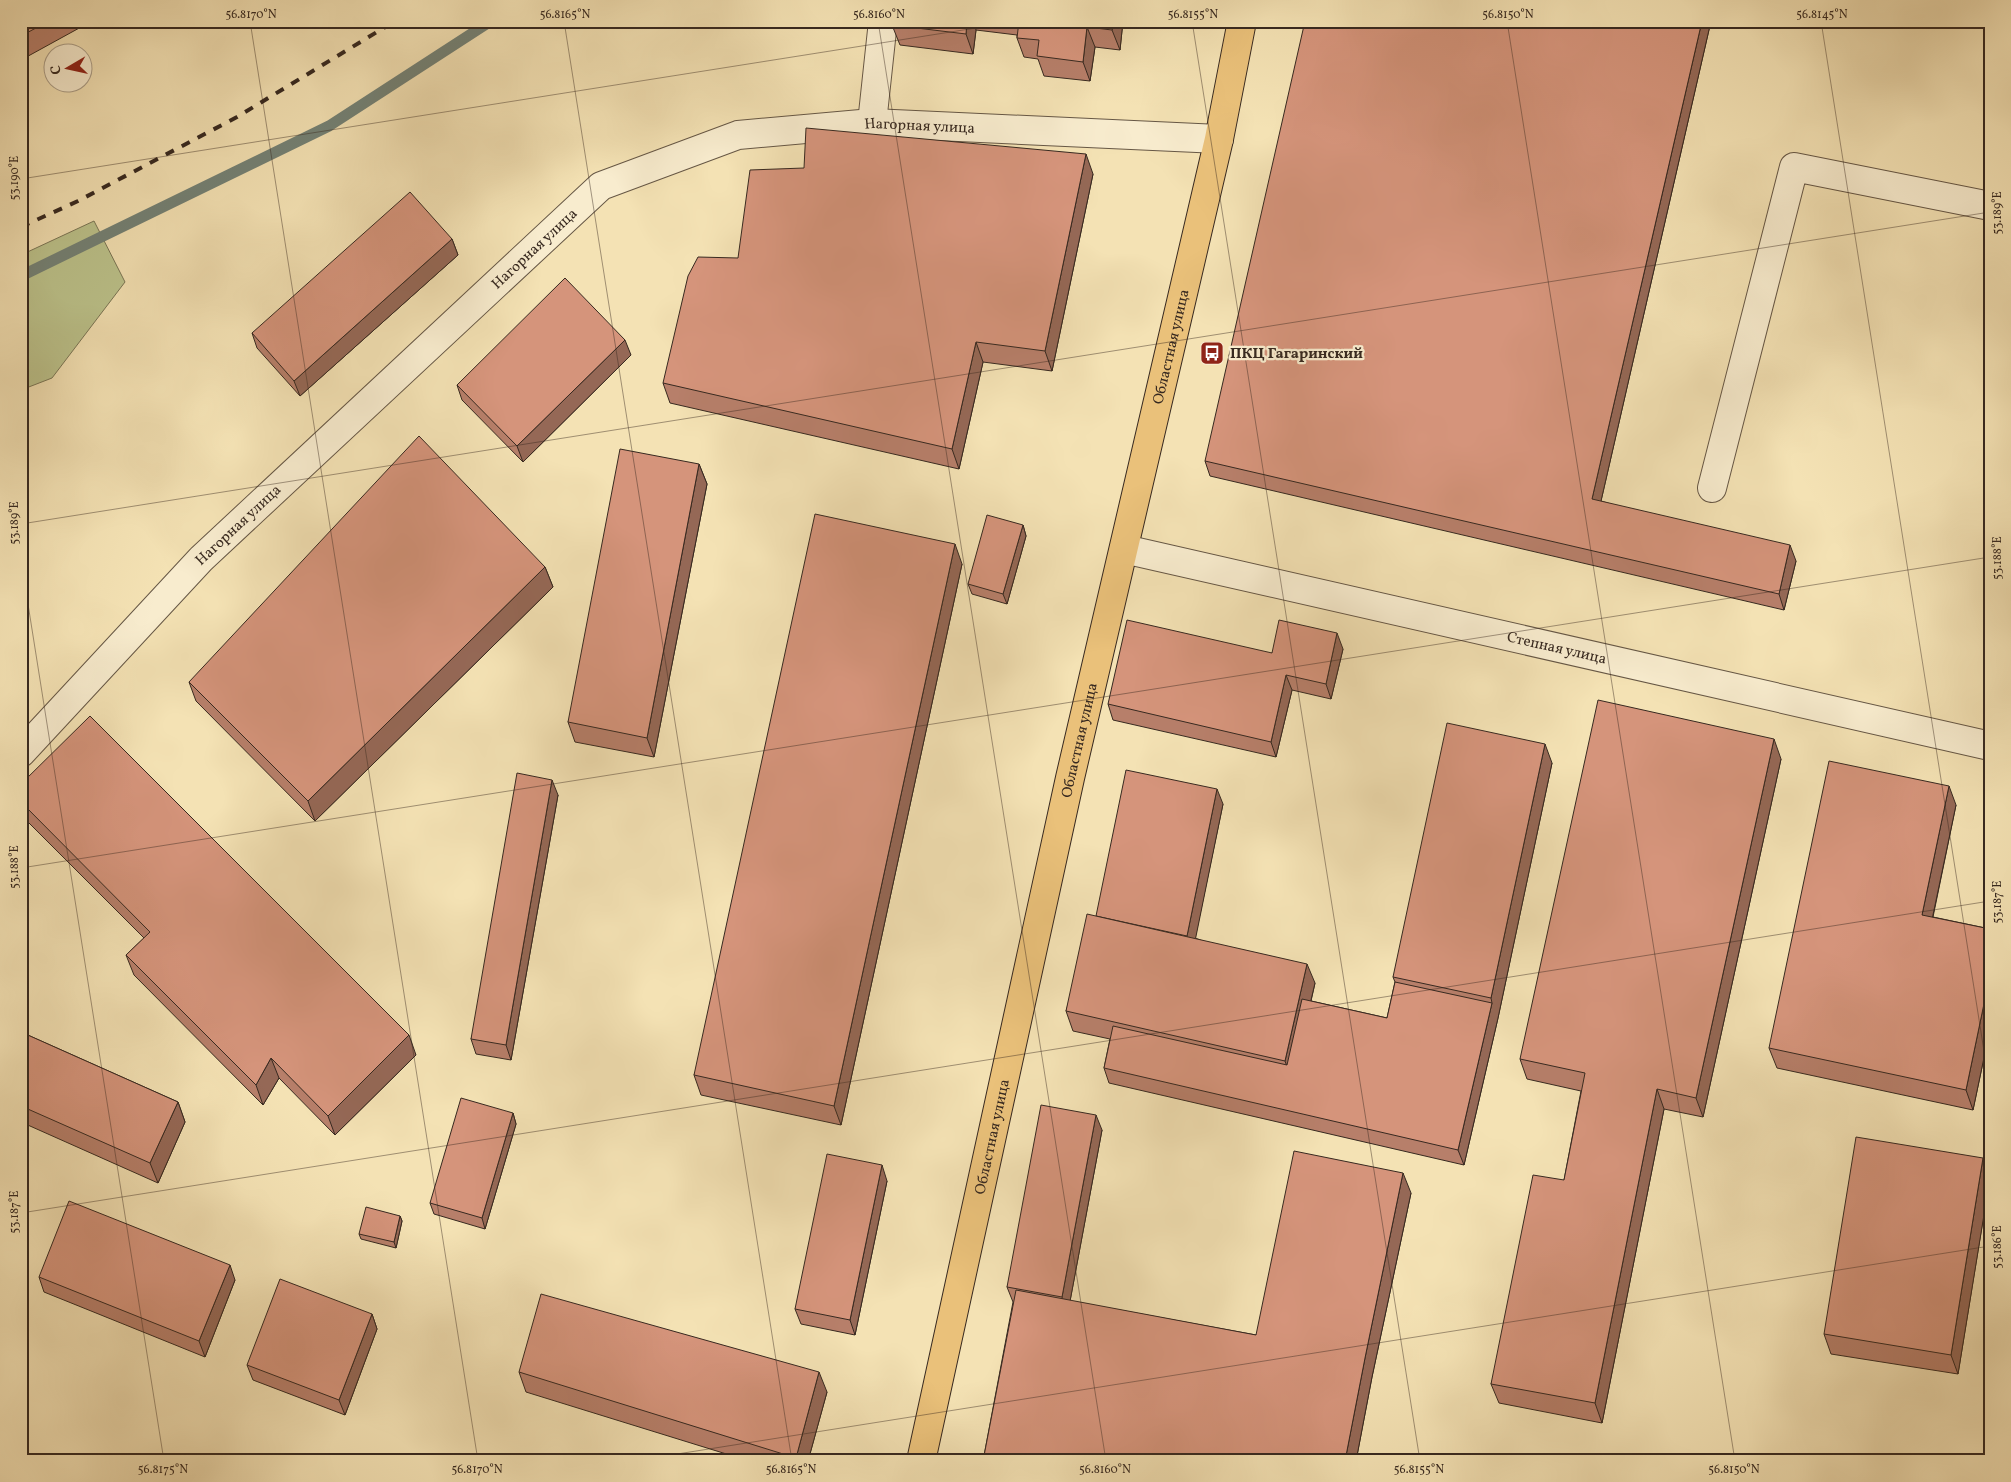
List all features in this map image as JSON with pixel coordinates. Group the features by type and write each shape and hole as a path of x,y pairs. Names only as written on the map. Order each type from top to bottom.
{"main road":[{"name":"Областная улица","path":"921,1461 1070,778 1218,139 1242,21"}],"street":[{"path":"872,123 883,21"},
{"name":"Нагорная улица","path":"21,753 201,559 601,186 738,136 872,123 1218,139"},
{"path":"1712,488 1794,167 1990,206"},
{"name":"Степная улица","path":"1124,550 1990,746"}],"green space":[{"path":"94,221 125,282 52,378 21,390 21,255"}],"building":[{"path":"21,21 49,21 21,36"},
{"path":"893,21 967,21 966,34 892,25"},
{"path":"1019,21 1114,21 1112,30 1087,27 1083,62 1037,56 1039,40 1017,38"},
{"path":"1305,21 1702,21 1592,499 1790,545 1779,594 1205,461"},
{"path":"806,128 1086,154 1045,351 976,342 952,449 663,383 688,276 698,257 738,258 750,170 804,168"},
{"path":"410,192 452,239 294,381 252,333"},
{"path":"565,278 625,340 517,446 457,385"},
{"path":"419,436 545,567 308,801 189,682"},
{"path":"620,449 699,464 647,738 568,722"},
{"path":"815,514 955,544 834,1106 694,1075"},
{"path":"987,515 1023,525 1003,594 968,584"},
{"path":"1127,620 1272,653 1279,620 1337,633 1326,684 1286,675 1271,742 1108,704"},
{"path":"1598,700 1774,739 1696,1098 1657,1089 1595,1403 1491,1384 1533,1175 1564,1180 1585,1073 1520,1059"},
{"path":"90,716 409,1035 328,1116 271,1058 256,1085 126,955 150,932 21,802 21,784"},
{"path":"1447,723 1545,744 1491,998 1393,977"},
{"path":"1829,761 1949,786 1922,915 1990,929 1990,975 1966,1090 1769,1048"},
{"path":"1126,770 1217,789 1187,936 1096,916"},
{"path":"517,773 552,780 506,1045 471,1039"},
{"path":"1087,914 1307,964 1285,1061 1066,1011"},
{"path":"1395,982 1492,1003 1458,1150 1104,1068 1113,1026 1287,1065 1302,999 1387,1018"},
{"path":"21,1032 178,1102 150,1163 21,1106"},
{"path":"461,1098 513,1113 482,1218 430,1203"},
{"path":"1041,1105 1096,1115 1062,1297 1007,1287"},
{"path":"1856,1137 1983,1158 1951,1355 1824,1334"},
{"path":"1294,1151 1403,1173 1345,1461 983,1461 1016,1290 1256,1335"},
{"path":"827,1154 882,1165 850,1320 795,1309"},
{"path":"69,1201 230,1265 199,1341 39,1277"},
{"path":"366,1207 400,1216 394,1242 359,1234"},
{"path":"280,1279 372,1314 339,1400 247,1365"},
{"path":"541,1294 819,1372 796,1458 519,1372"}],"waterway":[{"path":"21,276 329,126 491,21"}],"railway":[{"path":"21,227 78,201 237,117 395,21"}],"place":[{"name":"ПКЦ Гагаринский","path":"1212,353"}]}
